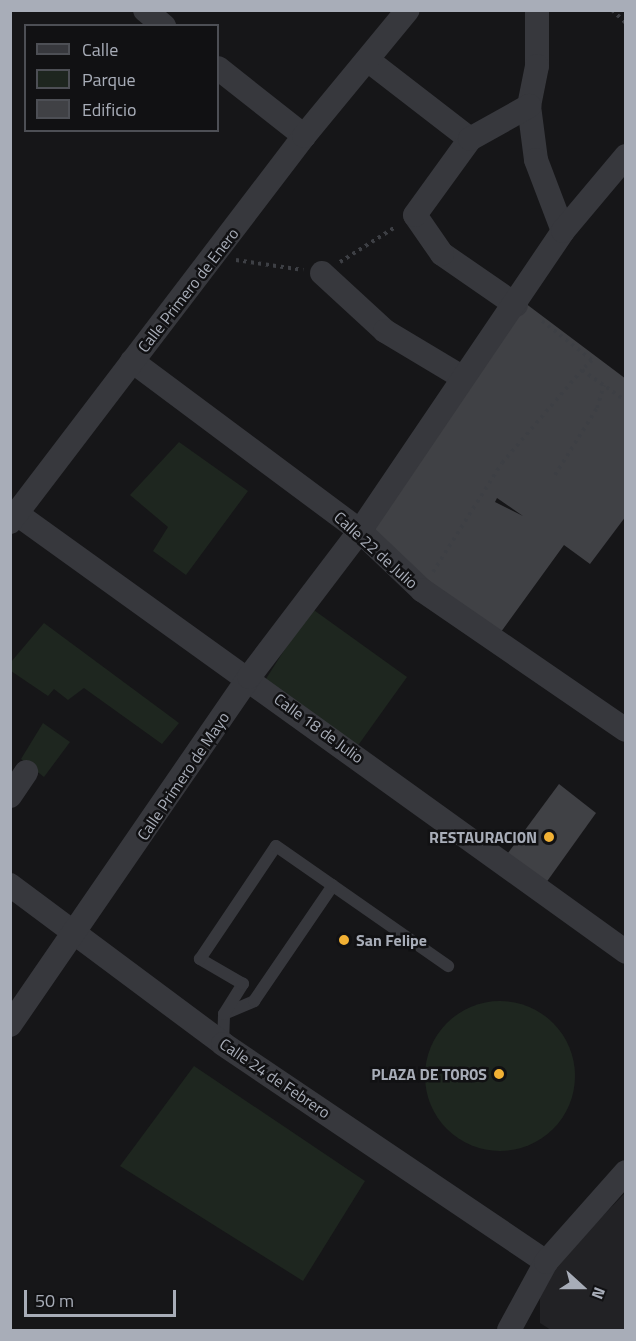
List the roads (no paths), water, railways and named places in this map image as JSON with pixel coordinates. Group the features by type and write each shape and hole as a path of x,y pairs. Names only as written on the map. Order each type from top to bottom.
{"street":[{"path":"145,10 162,24"},
{"name":"Calle Primero de Enero","path":"13,515 304,136 369,61 408,10"},
{"path":"537,10 537,66 529,106 536,160 563,231"},
{"path":"369,61 470,139"},
{"path":"219,69 304,136"},
{"path":"516,304 442,254 415,215 470,139 529,106"},
{"name":"Calle Primero de Mayo","path":"10,1025 78,931 249,677 360,531 462,377 516,304 563,231 626,156"},
{"path":"322,273 385,331 462,377"},
{"name":"Calle 22 de Julio","path":"132,361 360,531 422,590 626,730"},
{"name":"Calle 18 de Julio","path":"13,515 249,677 626,952"},
{"path":"10,796 26,772"},
{"name":"Calle 24 de Febrero","path":"14,894 78,931 224,1044 546,1262"},
{"path":"509,1330 546,1262 626,1172"}],"lane":[{"path":"224,1044 224,1014 243,984 200,959 276,846 448,966"},
{"path":"224,1014 254,1001 333,885"}],"place":[{"name":"RESTAURACI0N","path":"549,837"},
{"name":"San Felipe","path":"344,940"},
{"name":"PLAZA DE T0R0S","path":"499,1074"}]}
